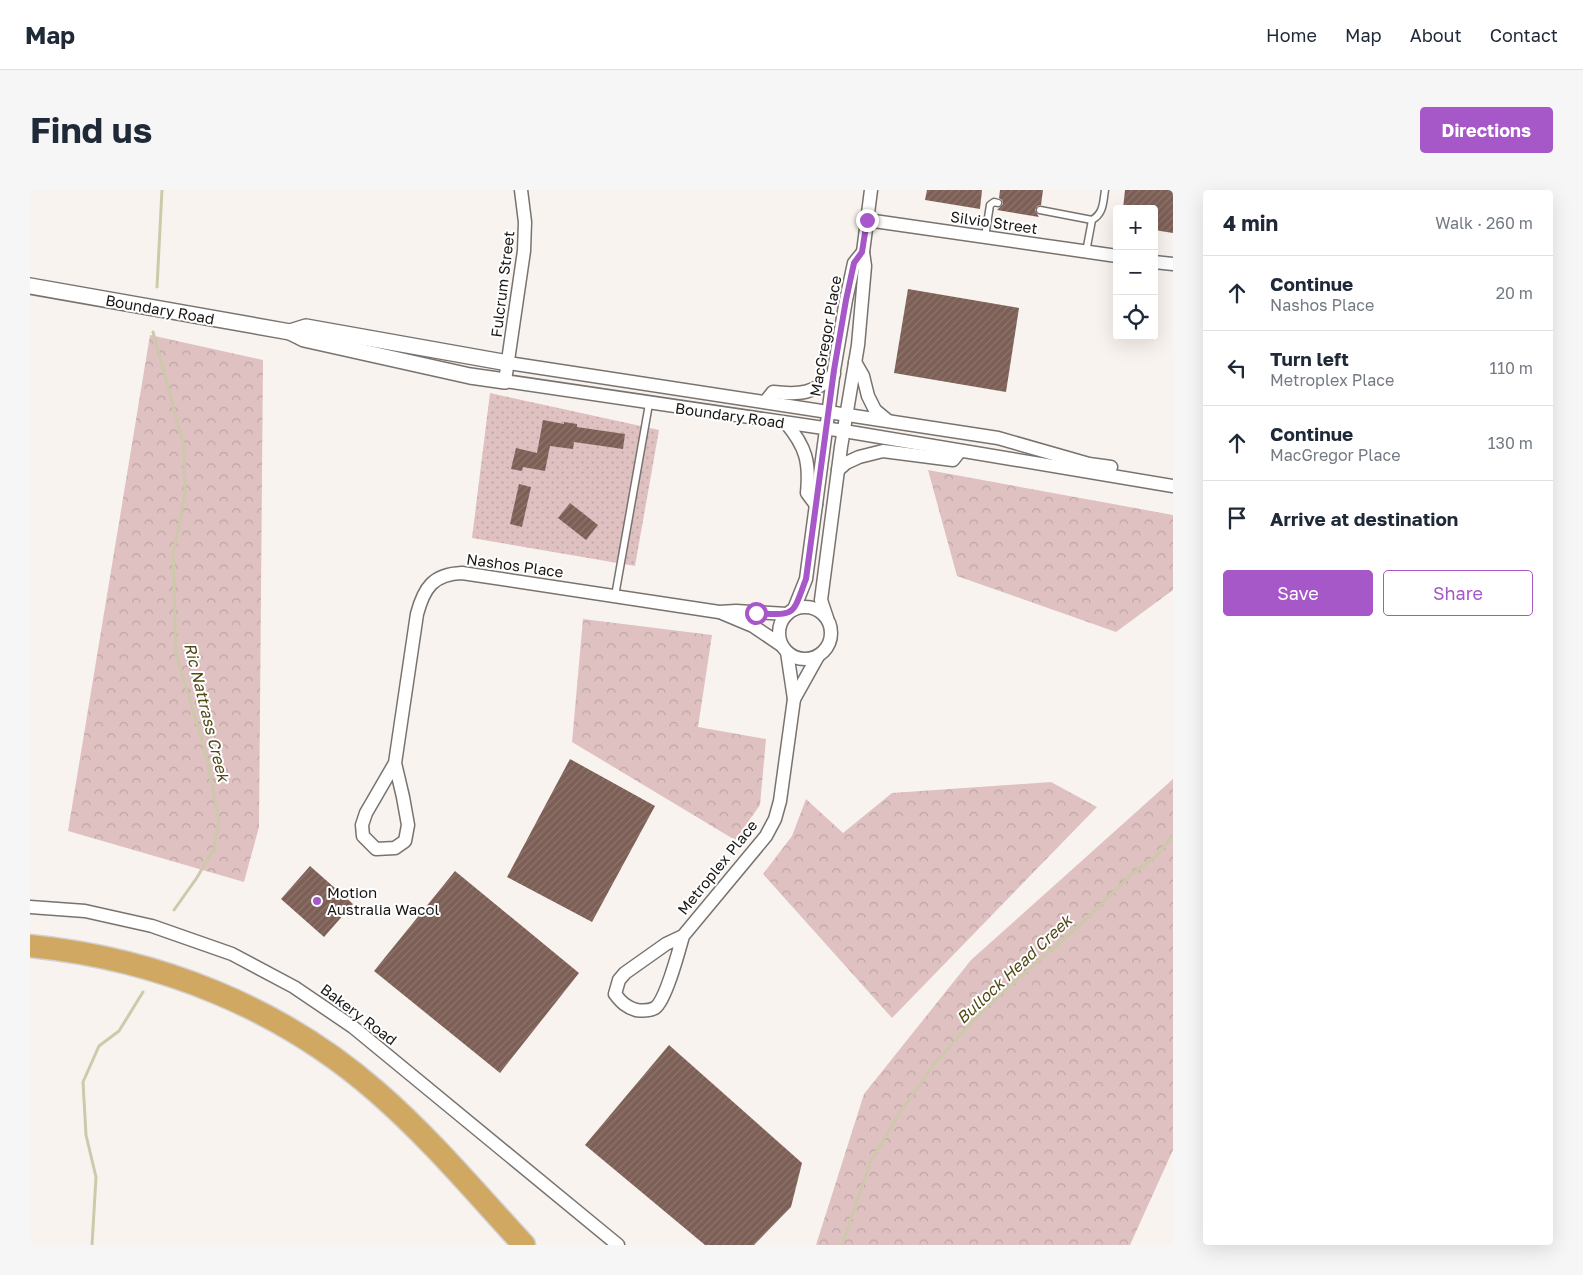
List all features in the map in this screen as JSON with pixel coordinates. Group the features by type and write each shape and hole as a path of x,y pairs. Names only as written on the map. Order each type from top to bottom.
{"highway":[{"path":"30,946 64,949 107,957 182,978 254,1009 293,1031 346,1066 402,1115 524,1245"}],"street":[{"name":"Fulcrum Street","path":"505,381 524,251 525,222 520,190"},
{"name":"MacGregor Place","path":"844,431 855,362 864,266 862,252 871,190"},
{"name":"Silvio Street","path":"867,220 1113,255"},
{"name":"MacGregor Place","path":"827,429 846,300 854,263 862,252"},
{"path":"1158,262 1173,264"},
{"name":"Boundary Road","path":"30,286 290,332 304,339 470,376 649,404 844,431 1173,486"},
{"name":"Boundary Road","path":"290,332 306,327 508,363 998,438 1090,464 1173,478"},
{"path":"855,362 863,376 874,410 888,421"},
{"path":"765,402 773,392 793,394 814,390 824,384 834,374"},
{"path":"786,423 796,435 805,453 809,473 807,493 816,505"},
{"path":"827,429 806,579 790,611 781,621 779,629 779,637 784,649 794,657 802,659 818,656 829,644 831,636 821,600 844,431"},
{"path":"838,470 846,463 859,457 883,451 953,460 960,451"},
{"name":"Nashos Place","path":"395,763 366,812 362,825 363,836 376,849 395,848 405,841 408,825 395,763 417,614 422,597 429,586 447,574 462,573 719,612 790,611"},
{"path":"790,611 803,607 812,608 827,618"},
{"name":"Nashos Place","path":"719,612 753,626 784,649"},
{"name":"Metroplex Place","path":"683,936 661,1000 655,1007 643,1011 622,1003 615,994 619,980 625,973 661,948 683,936 766,836 775,819 780,801 794,699 784,649"},
{"name":"Metroplex Place","path":"794,699 818,656"},
{"name":"Bakery Road","path":"30,907 85,911 152,926 232,954 294,987 353,1027 618,1245"}],"lane":[{"path":"1040,210 1092,220 1102,210 1105,190"},
{"path":"985,237 990,205 994,202 998,203"},
{"path":"1086,252 1092,220"},
{"path":"615,596 649,404"}],"green space":[{"path":"150,335 263,360 259,827 244,882 68,831"},
{"path":"490,393 659,430 635,566 472,538"},
{"path":"928,470 1173,515 1173,590 1116,632 957,576"},
{"path":"583,619 712,635 698,727 766,739 760,805 735,840 572,742"},
{"path":"1173,779 1173,1150 1130,1245 816,1245 864,1094 971,960"},
{"path":"1051,782 1097,807 892,1018 763,874 792,836 806,799 843,833 892,793"}],"building":[{"path":"927,190 982,190 980,209 925,200"},
{"path":"1000,190 1043,190 1041,205 1037,206 1035,210 1039,217 997,210 1003,204 999,198"},
{"path":"1125,190 1173,190 1173,233 1158,231 1158,205 1123,205"},
{"path":"908,289 1019,308 1006,392 894,373"},
{"path":"543,420 564,424 564,422 577,424 577,427 625,434 623,449 574,442 573,449 550,446 545,471 523,467 522,471 511,469 516,448 537,453"},
{"path":"519,484 531,487 522,527 510,524"},
{"path":"570,503 598,525 586,540 558,518"},
{"path":"570,759 655,806 592,922 507,877"},
{"name":"Motion Australia Wacol","path":"310,866 353,904 324,937 281,899"},
{"path":"455,871 579,973 500,1073 374,971"},
{"path":"669,1045 802,1163 791,1207 754,1245 705,1245 585,1145"}],"waterway":[{"name":"Ric Nattrass Creek","path":"157,287 162,190"},
{"name":"Ric Nattrass Creek","path":"153,332 184,446 185,494 173,554 176,654 206,754 219,821 214,849 174,910"},
{"name":"Bullock Head Creek","path":"842,1245 870,1163 899,1114 935,1063 985,1008 1083,922 1134,872 1156,856 1173,836"},
{"name":"Ric Nattrass Creek","path":"92,1245 96,1177 86,1135 83,1082 99,1046 119,1031 143,992"}],"place":[{"name":"Motion Australia Wacol","path":"317,901"}],"route":[{"path":"756,613 787,614 794,609 806,579 834,370 854,263 862,252 867,220"}]}
